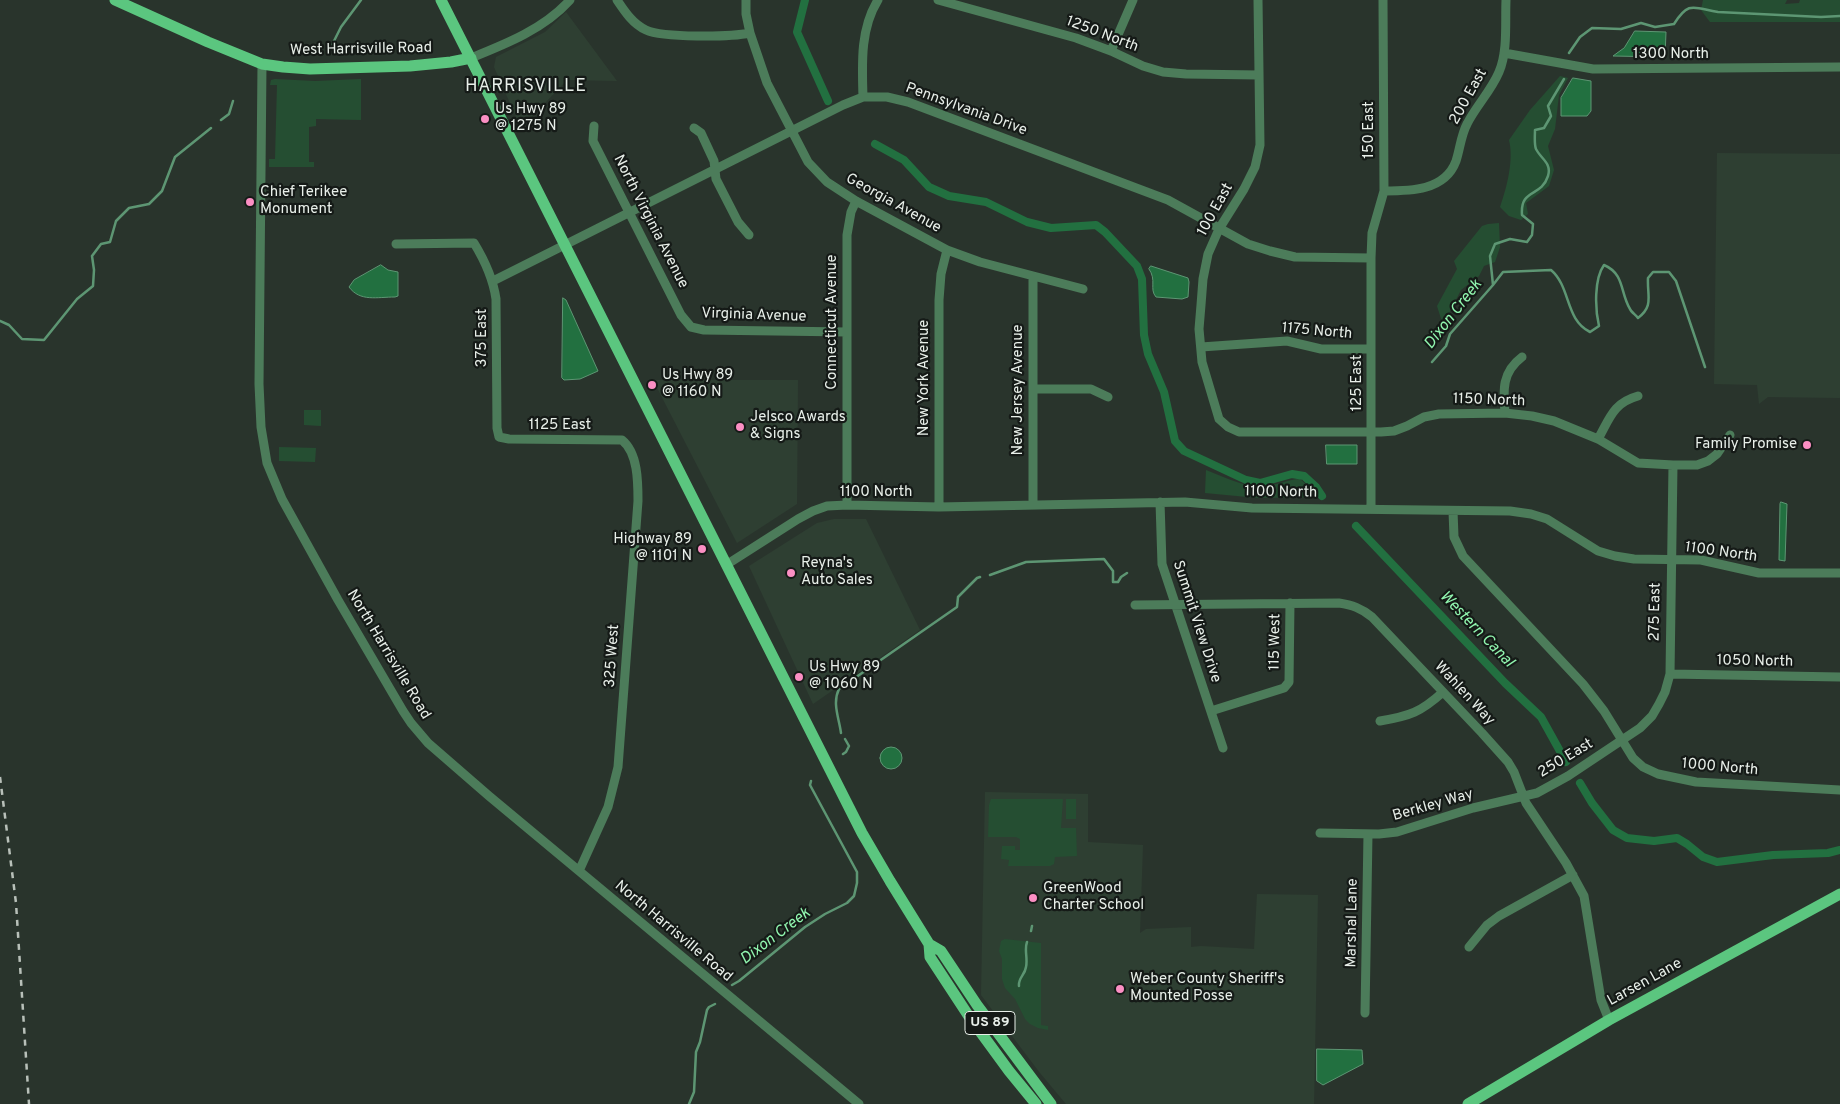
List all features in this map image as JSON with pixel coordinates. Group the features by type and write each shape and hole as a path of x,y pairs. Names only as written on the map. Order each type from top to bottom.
{"main road":[{"name":"West Harrisville Road","path":"114,0 262,64 283,68 410,66 470,58"},
{"name":"US 89","path":"441,0 862,833 929,944 940,951 977,1005 1051,1104"},
{"name":"Larsen Lane","path":"1468,1104 1609,1020 1840,894"},
{"name":"US 89","path":"929,944 930,956 968,1015 1036,1104"}],"street":[{"path":"470,58 493,49 539,26 570,0"},
{"path":"618,0 635,24 648,31 666,34 734,36 750,33"},
{"name":"Georgia Avenue","path":"746,0 746,14 750,33 767,83 808,162 827,182 856,201 947,250 980,262 1082,289"},
{"path":"863,97 862,54 870,12 878,0"},
{"name":"1250 North","path":"938,0 1076,38 1111,51 1143,66 1163,72 1259,75"},
{"path":"1111,51 1133,0"},
{"name":"100 East","path":"1228,427 1219,420 1202,362 1199,329 1203,279 1208,254 1219,229 1255,167 1260,145 1258,0"},
{"name":"150 East","path":"1371,258 1372,233 1384,191 1383,0"},
{"name":"200 East","path":"1384,191 1415,191 1432,186 1447,175 1455,162 1466,127 1472,115 1488,94 1500,70 1504,53 1506,0"},
{"name":"1300 North","path":"1504,53 1593,69 1840,67"},
{"name":"North Harrisville Road","path":"262,64 259,384 261,427 267,463 282,499 402,711 435,749 859,1104"},
{"name":"Pennsylvania Drive","path":"565,246 863,97 887,97 908,102 1168,200 1248,244 1295,257 1371,258"},
{"name":"North Virginia Avenue","path":"594,126 593,141 681,315 691,327"},
{"path":"694,128 701,133 714,161 716,180 738,222 749,235"},
{"name":"Connecticut Avenue","path":"847,505 848,224 850,212 856,201"},
{"name":"375 East","path":"396,244 474,242 486,261 493,281 497,317 497,428 499,437"},
{"path":"493,281 565,246"},
{"name":"New York Avenue","path":"938,507 939,300 941,274 947,250"},
{"name":"125 East","path":"1371,258 1372,508"},
{"name":"New Jersey Avenue","path":"1033,276 1033,504"},
{"name":"Virginia Avenue","path":"691,327 704,330 847,332"},
{"name":"1175 North","path":"1200,347 1287,341 1321,349 1371,349"},
{"path":"1504,413 1505,379 1512,364 1522,357"},
{"path":"1033,389 1091,389 1108,397"},
{"path":"1598,439 1614,411 1625,400 1638,396"},
{"name":"1150 North","path":"1228,427 1239,432 1371,432 1394,430 1424,417 1439,414 1504,413 1554,420 1598,439 1638,463 1673,465 1697,465 1708,461 1717,454 1730,435"},
{"name":"1125 East","path":"499,437 508,439 622,440"},
{"name":"325 West","path":"579,871 608,807 618,767 638,500 637,475 634,461 626,443 622,440"},
{"name":"275 East","path":"1622,740 1640,728 1652,716 1665,692 1670,674 1673,465"},
{"name":"Summit View Drive","path":"1160,502 1161,559 1174,604 1223,748"},
{"name":"1100 North","path":"726,566 813,511 828,506 938,507 1185,502 1252,508 1510,511 1531,514 1547,519 1598,551 1615,556 1634,559 1701,560 1759,573 1840,573"},
{"name":"1000 North","path":"1453,510 1454,537 1463,556 1583,684 1604,711 1633,758 1643,767 1675,779 1696,782 1840,790"},
{"name":"115 West","path":"1211,711 1284,688 1289,682 1290,603"},
{"name":"Wahlen Way","path":"1134,605 1339,603 1350,604 1372,616 1508,762 1514,772 1523,796 1574,875 1584,896 1601,1000 1609,1020"},
{"name":"1050 North","path":"1670,674 1840,677"},
{"path":"1380,721 1416,713 1428,706 1443,692"},
{"name":"250 East","path":"1523,796 1537,792 1568,776 1622,740"},
{"name":"Berkley Way","path":"1320,833 1368,834 1397,832 1473,808 1523,796"},
{"name":"Marshal Lane","path":"1365,1013 1368,834"},
{"path":"1469,947 1487,925 1500,916 1574,875"}],"shaded area":[{"path":"1703,0 1787,0 1785,4 1799,3 1800,0 1840,0 1840,22 1710,22 1701,10"},
{"path":"566,12 617,81 567,80 521,128 494,67 496,57 545,32"},
{"path":"1635,31 1666,32 1665,57 1613,56 1624,48"},
{"path":"1560,76 1568,78 1559,95 1555,129 1548,146 1554,170 1549,186 1526,203 1528,214 1521,220 1509,216 1500,207 1510,165 1509,140 1530,110"},
{"path":"1573,78 1591,81 1591,111 1587,116 1561,116 1561,98"},
{"path":"361,79 361,120 316,119 316,126 309,127 309,162 314,162 314,167 269,167 269,159 275,159 277,85 270,85 271,80 315,81"},
{"path":"1717,153 1840,154 1840,398 1768,397 1759,404 1757,385 1714,384"},
{"path":"1499,223 1500,247 1495,262 1484,266 1479,276 1461,290 1443,325 1437,306 1457,269 1454,261 1482,226"},
{"path":"381,265 388,270 398,272 398,296 375,298 364,297 353,292 349,287 354,280"},
{"path":"1151,266 1188,278 1188,297 1182,299 1156,297 1149,269"},
{"path":"563,298 566,300 598,371 580,379 564,380 562,378"},
{"path":"653,380 798,380 797,504 737,543"},
{"path":"304,410 321,410 321,426 304,425"},
{"path":"1326,445 1357,445 1357,464 1327,464"},
{"path":"279,447 316,448 315,462 279,461"},
{"path":"1206,470 1236,482 1258,486 1300,479 1321,497 1258,498 1205,493"},
{"path":"1781,502 1787,504 1785,561 1779,560"},
{"path":"834,519 866,519 920,630 813,704 749,566 817,523"},
{"path":"891,747 899,750 902,758 899,766 891,769 883,766 880,758 883,750"},
{"path":"985,792 1088,794 1088,842 1143,845 1140,933 1146,929 1191,927 1191,947 1254,949 1257,894 1318,895 1314,1104 1066,1104 981,995"},
{"path":"991,799 1063,799 1061,828 1076,828 1077,856 1055,857 1054,864 1050,866 1008,866 1009,860 1001,859 1002,846 1015,846 1015,850 1020,850 1020,839 1016,837 988,837 989,805"},
{"path":"1066,799 1076,799 1076,819 1066,819"},
{"path":"1005,939 1041,943 1041,1025 1048,1026 1048,1030 1030,1024 1025,1019 1015,999 1005,988 1002,979 1002,959 999,951 1001,941"},
{"path":"1317,1049 1362,1050 1363,1064 1323,1085 1317,1081"}],"waterway":[{"path":"329,51 341,27 361,0"},
{"name":"Western Canal","path":"805,0 797,32 828,101"},
{"name":"Dixon Creek","path":"1569,53 1580,37 1592,28 1621,29 1641,23 1655,27 1674,24 1684,11 1693,8 1718,12 1821,17 1840,16"},
{"name":"Dixon Creek","path":"1432,362 1446,346 1450,334 1493,285 1490,256 1495,244 1510,239 1527,242 1532,235 1533,224 1522,215 1522,206 1524,201 1545,183 1549,172 1547,164 1536,149 1535,130 1544,128 1551,116 1548,106 1564,79"},
{"path":"221,120 229,114 233,101"},
{"path":"0,321 9,325 22,339 44,340 77,299 93,286 94,270 92,256 101,244 110,242 116,221 129,208 149,204 162,191 175,157 211,128"},
{"name":"Western Canal","path":"875,144 904,160 929,187 949,196 986,202 1027,222 1051,228 1096,225 1105,232 1137,266 1142,279 1144,335 1148,354 1164,392 1175,441 1184,451 1246,480 1260,483 1292,474 1304,476 1316,487 1322,496"},
{"path":"1493,285 1503,272 1551,270 1562,285 1576,320 1590,332 1599,326 1596,294 1598,278 1604,265 1616,273 1627,303 1638,318 1643,314 1648,305 1648,278 1653,272 1669,272 1676,281 1705,367"},
{"name":"Western Canal","path":"1356,526 1505,683 1541,717 1566,762"},
{"name":"Dixon Creek","path":"990,575 1026,562 1104,559 1113,571 1113,582 1118,582 1127,573"},
{"name":"Dixon Creek","path":"841,733 836,705 839,689 957,607 958,597 980,577"},
{"name":"Dixon Creek","path":"843,754 849,746 845,739"},
{"name":"Dixon Creek","path":"732,985 805,927 847,903 854,896 857,872 810,785 811,781"},
{"name":"Western Canal","path":"1580,783 1592,803 1613,830 1627,838 1654,841 1677,838 1703,857 1717,862 1773,855 1828,853 1840,850"},
{"path":"1031,931 1032,926"},
{"path":"1019,986 1026,967 1027,942"},
{"name":"Dixon Creek","path":"689,1104 694,1092 696,1052 707,1010 715,1004"}],"railway":[{"path":"0,777 16,903 29,1104"}],"place":[{"name":"Us Hwy 89 @ 1275 N","path":"485,119"},
{"name":"Chief Terikee Monument","path":"250,202"},
{"name":"Us Hwy 89 @ 1160 N","path":"652,385"},
{"name":"Jelsco Awards & Signs","path":"740,427"},
{"name":"Family Promise","path":"1807,445"},
{"name":"Highway 89 @ 1101 N","path":"702,549"},
{"name":"Reyna's Auto Sales","path":"791,573"},
{"name":"Us Hwy 89 @ 1060 N","path":"799,677"},
{"name":"GreenWood Charter School","path":"1033,898"},
{"name":"Weber County Sheriff's Mounted Posse","path":"1120,989"}],"district":[{"name":"HARRISVILLE","path":"526,87"}]}
